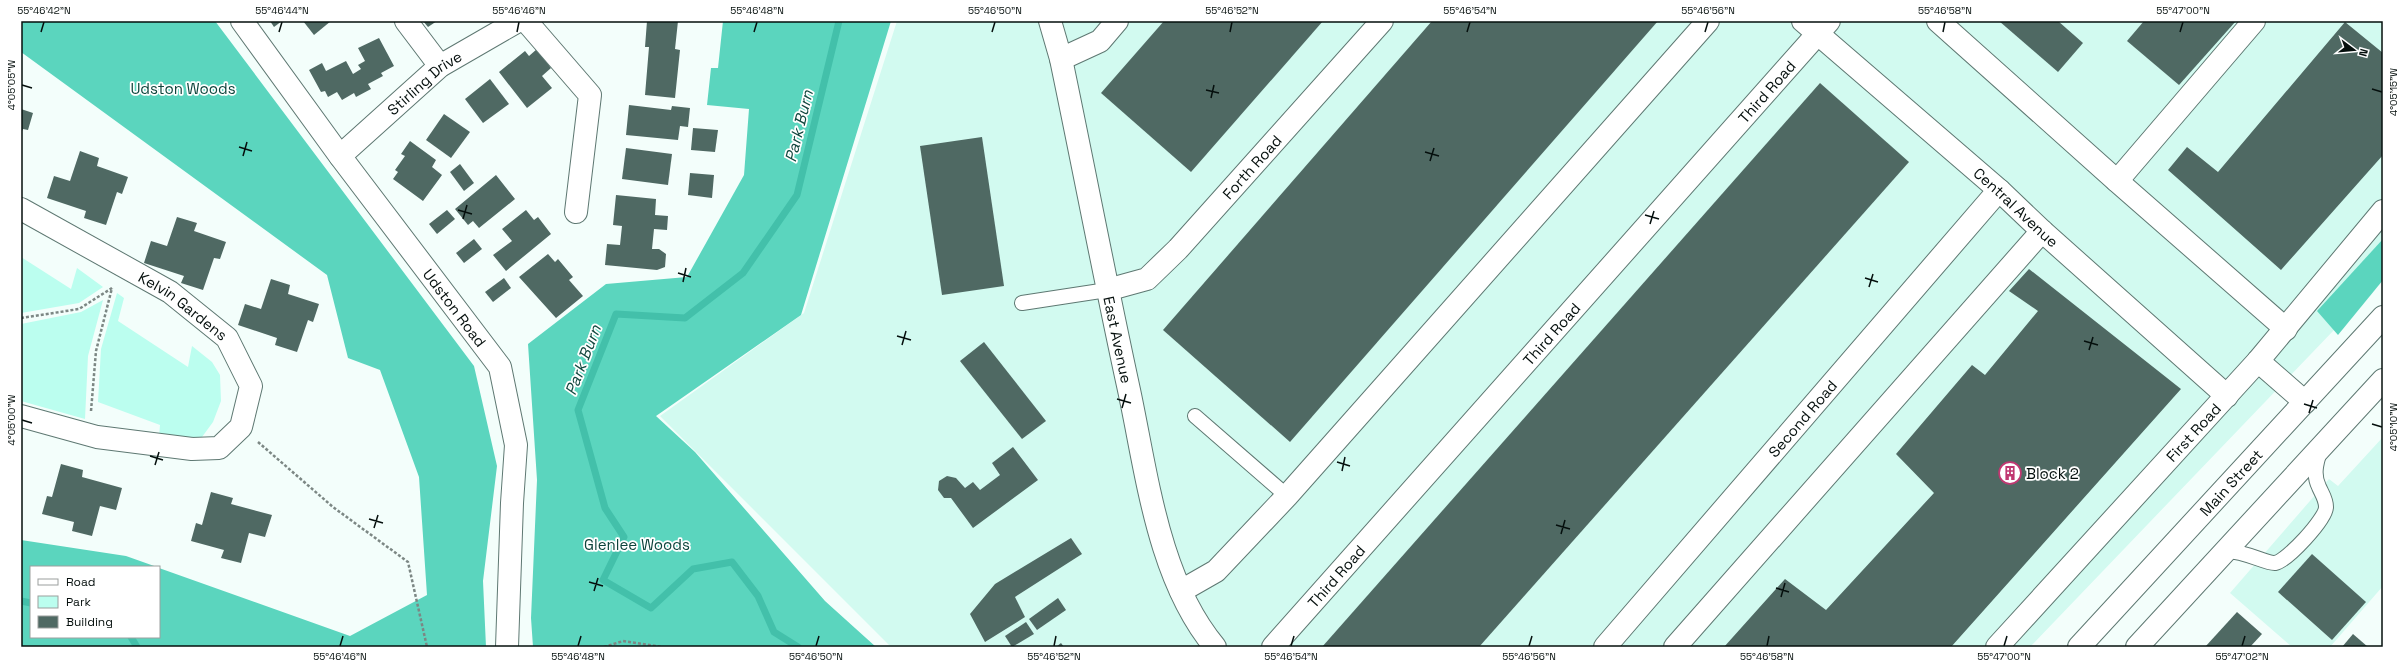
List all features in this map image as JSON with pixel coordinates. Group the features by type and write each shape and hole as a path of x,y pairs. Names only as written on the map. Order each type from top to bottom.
{"street":[{"name":"Udston Road","path":"242,21 340,156 500,367 516,445 512,503 507,647"},
{"path":"406,21 440,66"},
{"name":"Stirling Drive","path":"340,156 440,66 518,21"},
{"path":"526,21 590,95 576,212"},
{"name":"East Avenue","path":"1050,21 1061,59 1107,290 1161,539 1181,591 1204,634 1215,647"},
{"path":"1061,59 1100,41 1117,21"},
{"name":"Forth Road","path":"1107,290 1147,279 1178,250 1382,21"},
{"path":"1181,591 1216,571 1287,496 1708,21"},
{"path":"1938,21 2117,182 2286,329"},
{"path":"2117,182 2254,21"},
{"name":"Central Avenue","path":"1816,25 1999,190 2042,231 2227,396"},
{"name":"Third Road","path":"1273,647 1816,25"},
{"name":"Second Road","path":"1605,647 1999,190"},
{"name":"Kelvin Gardens","path":"21,208 170,292 227,338 251,386 241,427"},
{"name":"First Road","path":"1998,647 2258,361 2383,211"},
{"path":"1675,647 2042,231"},
{"name":"Main Street","path":"2079,647 2383,317"},
{"path":"2258,361 2304,402"},
{"path":"2137,647 2383,380"},
{"path":"21,416 88,435 192,449 218,448 241,427"}],"lane":[{"path":"1022,303 1107,290"},
{"path":"1195,416 1287,496"},
{"path":"2225,551 2237,551 2274,563 2286,559 2320,520 2326,509 2326,499 2316,479 2315,466 2321,447"}],"path":[{"path":"21,318 78,308 136,273"},
{"path":"88,435 96,351 112,288"},
{"path":"241,427 333,507 408,562 427,647"},
{"path":"604,647 622,640 662,647"}],"shaded area":[{"path":"897,21 2383,21 2383,279 2030,647 891,647 660,416 804,313"},
{"path":"2383,437 2383,586 2330,647 2292,647 2230,593 2329,479 2338,486"}],"green space":[{"name":"Udston Woods","path":"21,21 215,21 474,366 497,466 483,581 486,647 21,647 21,540 126,556 154,566 30,566 30,638 160,638 160,568 350,636 427,595 419,477 380,370 348,358 327,275 21,52"},
{"name":"Glenlee Woods","path":"723,21 891,21 801,315 656,416 695,452 825,601 876,647 533,647 531,618 537,480 528,344 606,284 687,277 744,175 749,109 707,105 711,68 718,68"},
{"path":"2383,239 2383,280 2338,335 2317,311"},
{"path":"21,257 71,289 77,268 103,287 79,303 21,313"},
{"path":"117,293 124,298 118,321 188,367 192,346 212,362 220,375 221,401 213,422 202,437 184,440 159,437 160,425 98,402 101,349"},
{"path":"103,300 88,356 85,419 21,401 21,324 81,312"}],"building":[{"path":"270,21 282,21 274,27"},
{"path":"303,21 331,21 314,35"},
{"path":"423,21 437,21 428,27"},
{"path":"647,21 678,21 675,49 680,50 675,98 645,95 649,47 645,47"},
{"path":"1164,21 1323,21 1191,172 1101,93"},
{"path":"1432,21 1658,21 1290,442 1163,330"},
{"path":"1999,21 2058,21 2083,43 2058,72"},
{"path":"2144,21 2236,21 2179,85 2127,41"},
{"path":"2345,22 2383,53 2383,155 2281,270 2168,170 2187,147 2218,172"},
{"path":"379,38 394,66 381,73 383,76 368,84 371,89 356,97 354,93 342,100 337,92 328,97 325,91 321,92 309,70 322,63 326,71 346,61 353,74 361,69 358,65 365,61 358,48"},
{"path":"537,49 551,68 542,76 552,88 527,108 499,72 525,51 529,56"},
{"path":"490,79 509,104 483,123 465,99"},
{"path":"1820,83 1909,162 1479,647 1322,647"},
{"path":"629,105 671,110 672,106 690,108 688,127 680,126 678,140 626,135"},
{"path":"21,109 33,113 28,130 23,129 21,133"},
{"path":"444,114 470,132 451,158 426,140"},
{"path":"693,128 718,130 715,152 691,150"},
{"path":"982,137 1004,286 942,295 920,146"},
{"path":"410,141 436,160 432,167 442,175 423,201 393,179 398,172 395,170 405,156 401,154"},
{"path":"626,148 672,154 668,185 622,179"},
{"path":"80,151 99,158 97,166 128,177 122,194 117,192 106,225 84,218 86,211 47,198 54,176 70,181"},
{"path":"460,164 474,183 464,191 450,172"},
{"path":"690,173 714,175 712,198 688,195"},
{"path":"496,175 515,199 479,228 473,221 468,225 455,209"},
{"path":"616,195 656,199 655,215 668,216 667,230 654,229 652,249 659,249 666,254 665,267 657,270 605,265 607,244 620,245 622,226 613,225"},
{"path":"447,210 455,219 437,234 429,224"},
{"path":"526,210 534,220 538,217 551,234 506,271 493,255 512,241 502,229"},
{"path":"177,217 197,223 194,231 226,242 220,259 214,258 203,290 181,283 184,276 144,263 151,241 167,246"},
{"path":"474,239 482,249 464,263 456,253"},
{"path":"548,254 555,262 558,259 573,277 569,280 583,296 556,318 519,277"},
{"name":"Block 2","path":"2029,269 2181,389 1951,647 1724,647 1785,579 1826,610 1934,493 1896,454 1972,365 1985,375 2038,311 2009,291"},
{"path":"504,278 511,288 493,302 485,292"},
{"path":"271,279 290,285 288,294 319,304 313,322 308,320 297,352 275,345 277,338 238,325 245,304 261,309"},
{"path":"984,342 1046,421 1022,439 960,361"},
{"path":"1013,447 1038,480 973,528 951,498 944,498 938,490 939,481 947,476 956,478 965,488 973,482 980,490 1000,475 992,463"},
{"path":"61,464 83,470 82,477 122,488 116,510 100,506 92,536 72,531 74,522 42,514 47,496 52,497"},
{"path":"211,492 233,498 231,504 272,515 265,537 249,533 241,563 221,558 224,550 191,541 196,523 202,525"},
{"path":"1071,538 1082,554 1015,597 1025,617 985,642 970,614 995,584"},
{"path":"2312,554 2366,602 2332,640 2278,592"},
{"path":"1058,598 1066,610 1037,630 1029,619"},
{"path":"2237,612 2262,634 2250,647 2205,647"},
{"path":"1026,622 1034,634 1012,647 1005,636"},
{"path":"2353,634 2368,647 2342,647"},
{"path":"1061,643 1064,647 1056,647"}],"waterway":[{"name":"Park Burn","path":"798,647 774,632 758,596 732,562 693,569 651,608 603,580 624,537 605,508 578,410 616,314 685,318 743,273 797,195 839,21"},
{"path":"21,601 30,603"},
{"path":"132,638 137,647"}],"place":[{"name":"Block 2","path":"2010,473"}]}
